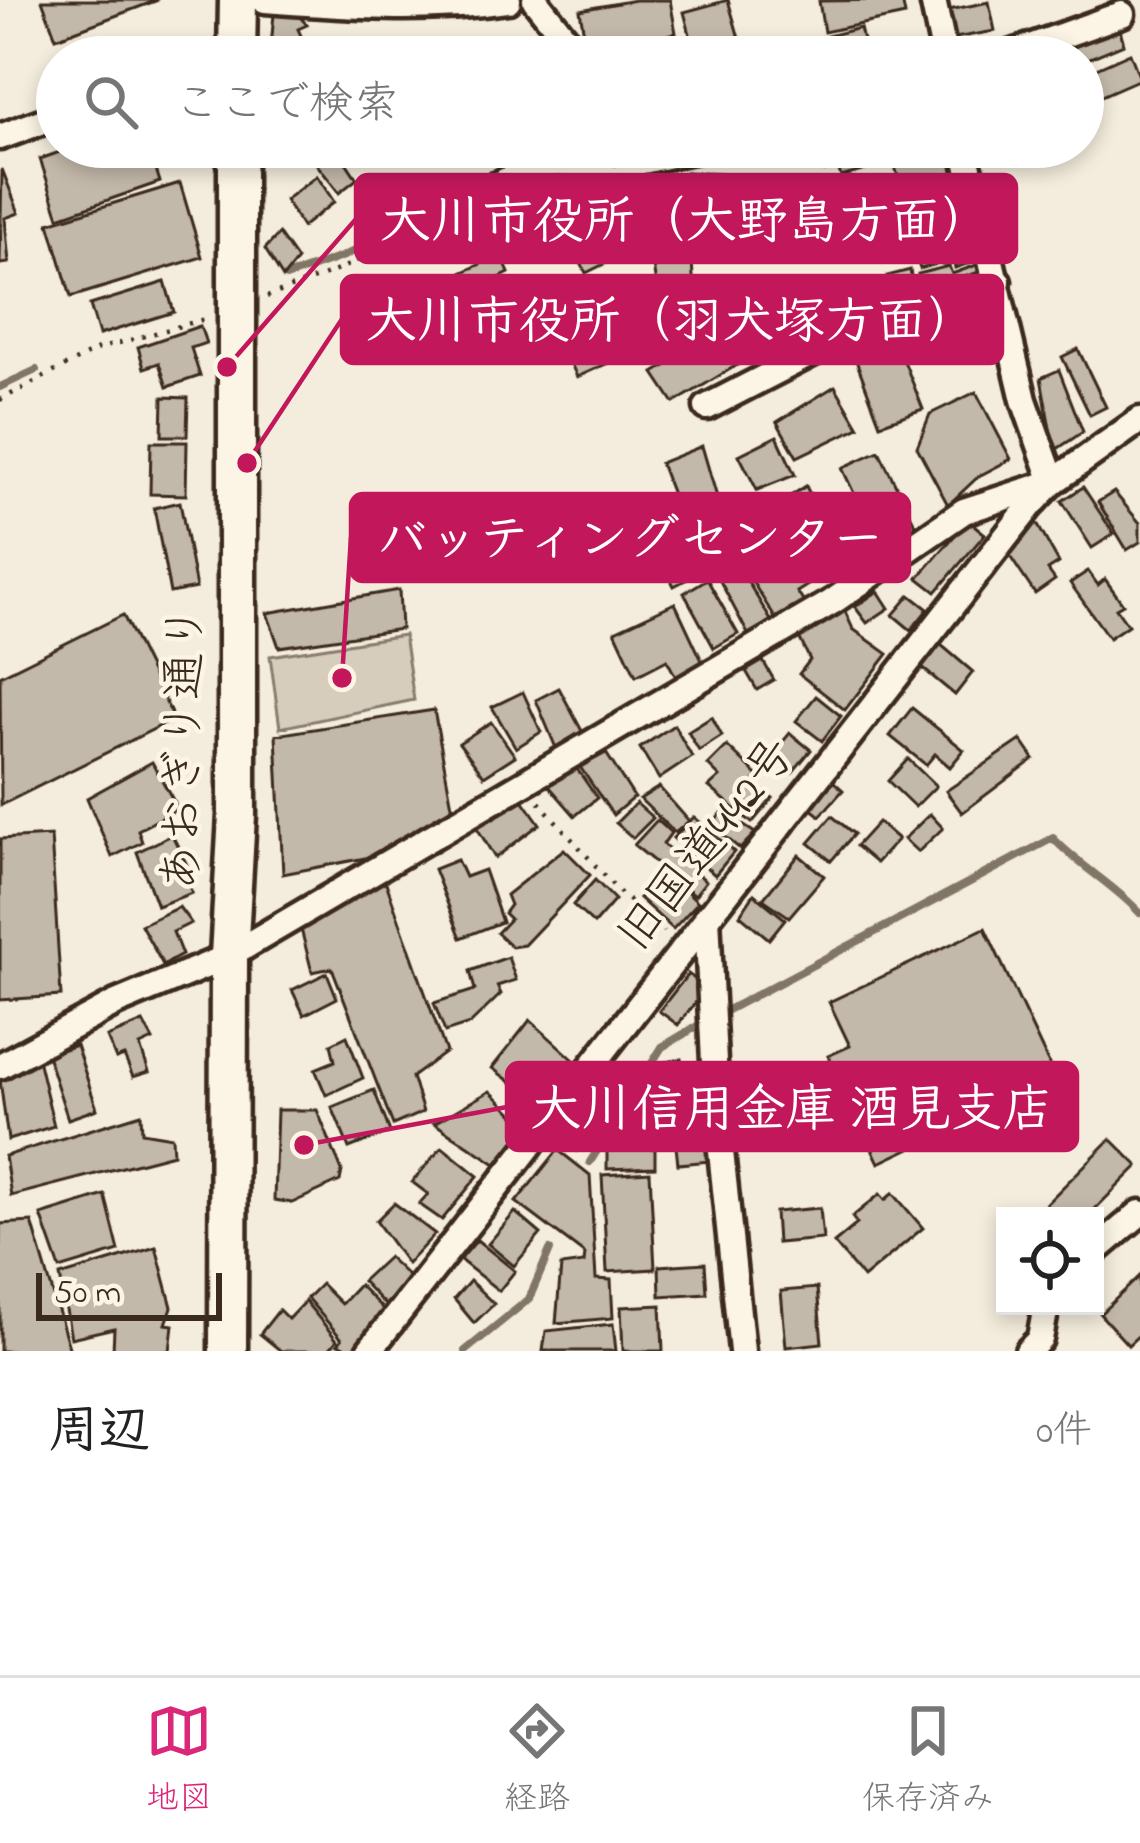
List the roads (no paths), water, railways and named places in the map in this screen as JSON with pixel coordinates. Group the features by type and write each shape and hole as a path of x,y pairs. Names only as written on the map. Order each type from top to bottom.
{"highway":[{"path":"237,36 238,0"},
{"name":"あおぎり通り","path":"228,1351 229,956 237,815 237,168"}],"street":[{"path":"265,0 380,6 508,0"},
{"path":"536,0 564,36"},
{"path":"933,0 941,36"},
{"path":"1061,36 1122,14"},
{"path":"0,137 36,124"},
{"path":"438,226 465,202 547,168"},
{"path":"584,168 620,181 628,168"},
{"path":"0,1066 116,1003 229,956 832,602 964,511 1053,482 1024,400 969,168"},
{"path":"707,407 855,331 998,281"},
{"name":"旧国道442号","path":"369,1351 706,916 1053,482 1140,420"},
{"path":"706,916 714,985 716,1104 742,1351"},
{"path":"1104,1244 1140,1213"},
{"path":"1028,1351 1040,1339 1044,1315"}],"waterway":[{"path":"286,277 344,256 452,201"},
{"path":"0,387 36,370"},
{"path":"718,1015 1053,838 1140,913"},
{"path":"590,1162 662,1047 704,1022"},
{"path":"465,1351 529,1299 550,1250"}],"place":[{"name":"大川市役所（大野島方面）","path":"227,367"},
{"name":"大川市役所（羽犬塚方面）","path":"247,463"},
{"name":"バッティングセンター","path":"342,678"},
{"name":"大川信用金庫 酒見支店","path":"304,1145"}]}
